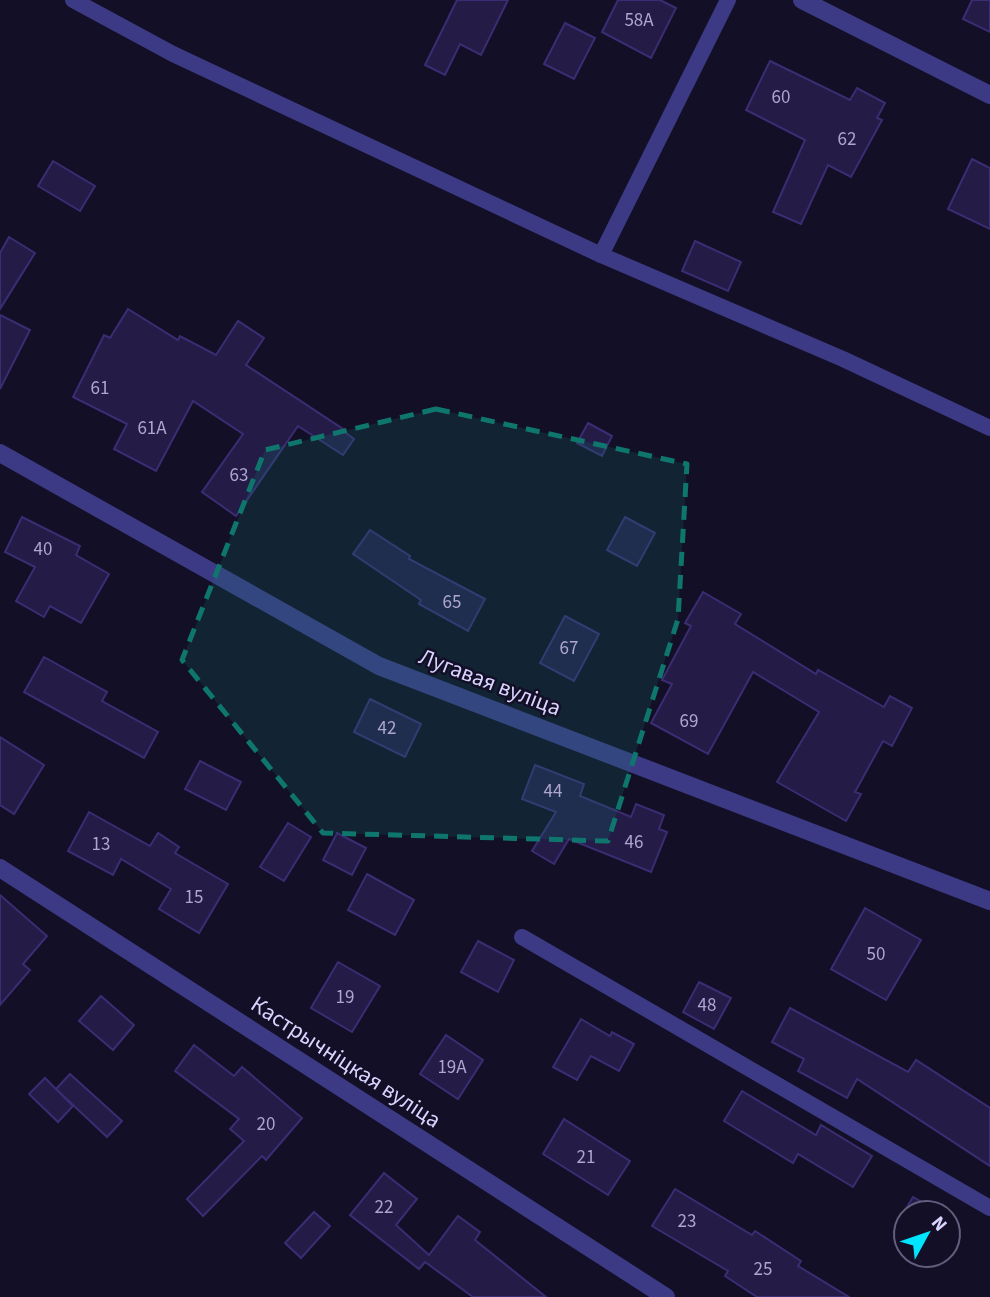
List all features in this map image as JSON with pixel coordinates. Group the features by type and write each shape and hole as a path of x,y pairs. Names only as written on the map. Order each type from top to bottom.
{"street":[{"path":"802,0 990,95"},
{"name":"Лугавая вуліца","path":"0,453 379,666 990,901"},
{"name":"Кастрычніцкая вуліца","path":"0,868 666,1297"}],"lane":[{"path":"73,0 173,54 601,255 843,359 990,428"},
{"path":"601,255 728,0"},
{"path":"522,937 990,1208"}],"highlighted area":[{"path":"436,409 687,464 678,619 608,841 323,833 182,660 265,450"}],"building":[{"path":"457,0 508,0 481,55 460,44 445,75 425,65"},
{"path":"618,0 660,0 676,8 651,58 602,32"},
{"path":"972,0 990,0 990,32 963,19"},
{"path":"565,23 595,38 574,79 544,64"},
{"path":"770,61 850,100 857,88 885,103 877,118 882,120 851,177 828,165 801,224 773,212 805,140 746,110"},
{"path":"972,159 990,168 990,229 948,209"},
{"path":"53,161 95,186 80,211 38,186"},
{"path":"9,237 35,253 0,309 0,253"},
{"path":"695,241 741,262 728,291 682,271"},
{"path":"128,309 178,340 180,336 216,355 238,321 264,338 246,365 354,439 343,455 298,426 236,516 202,492 243,434 193,401 156,471 114,449 127,424 73,397 104,335 110,338"},
{"path":"0,315 30,330 0,389"},
{"path":"588,423 612,436 602,456 577,443"},
{"path":"22,517 80,546 76,555 109,574 81,623 50,606 44,617 16,601 35,567 5,552"},
{"path":"625,517 655,533 637,566 607,550"},
{"path":"370,530 410,556 409,559 485,599 468,631 419,604 421,600 353,554"},
{"path":"703,592 741,614 735,624 816,674 818,670 884,707 890,696 912,708 892,746 883,741 855,792 861,794 846,821 777,782 819,712 753,672 708,754 651,723 672,684 662,680 691,626 685,623"},
{"path":"565,616 599,634 574,681 540,663"},
{"path":"44,657 107,692 102,701 158,732 144,758 24,692"},
{"path":"370,699 421,724 405,757 354,732"},
{"path":"0,737 44,765 14,814 0,805"},
{"path":"200,761 241,782 226,810 185,789"},
{"path":"535,765 584,784 580,796 631,817 636,804 664,815 659,829 667,832 651,872 569,839 554,864 532,851 556,812 522,799"},
{"path":"89,812 150,846 158,833 179,847 175,853 228,884 199,933 159,909 171,889 121,859 113,875 68,851"},
{"path":"288,823 311,837 284,881 260,867"},
{"path":"337,833 366,848 352,875 323,860"},
{"path":"367,874 414,900 395,935 348,910"},
{"path":"0,895 47,936 23,964 30,970 0,1005"},
{"path":"865,908 921,940 886,1000 831,969"},
{"path":"478,941 514,960 498,992 461,972"},
{"path":"338,962 380,986 352,1032 311,1008"},
{"path":"699,982 731,998 714,1029 683,1012"},
{"path":"101,996 134,1025 113,1050 79,1021"},
{"path":"790,1008 908,1072 916,1060 990,1108 990,1166 857,1079 847,1098 798,1071 804,1059 772,1042"},
{"path":"581,1019 610,1036 612,1032 634,1044 619,1071 591,1056 577,1080 553,1067"},
{"path":"446,1035 483,1060 458,1099 420,1074"},
{"path":"194,1045 234,1076 242,1067 302,1118 266,1160 262,1156 203,1216 187,1199 244,1141 230,1129 239,1119 175,1071"},
{"path":"70,1074 122,1121 107,1137 56,1089"},
{"path":"45,1078 73,1106 58,1122 29,1094"},
{"path":"742,1091 816,1135 821,1125 872,1156 853,1187 798,1154 793,1163 724,1121"},
{"path":"564,1119 630,1161 608,1195 543,1154"},
{"path":"384,1173 417,1199 396,1225 429,1255 458,1216 480,1232 475,1240 546,1297 473,1297 425,1262 419,1269 350,1215"},
{"path":"675,1189 752,1235 755,1231 801,1261 798,1266 849,1297 757,1297 725,1276 728,1271 652,1226"},
{"path":"314,1212 330,1226 301,1258 285,1243"}]}
